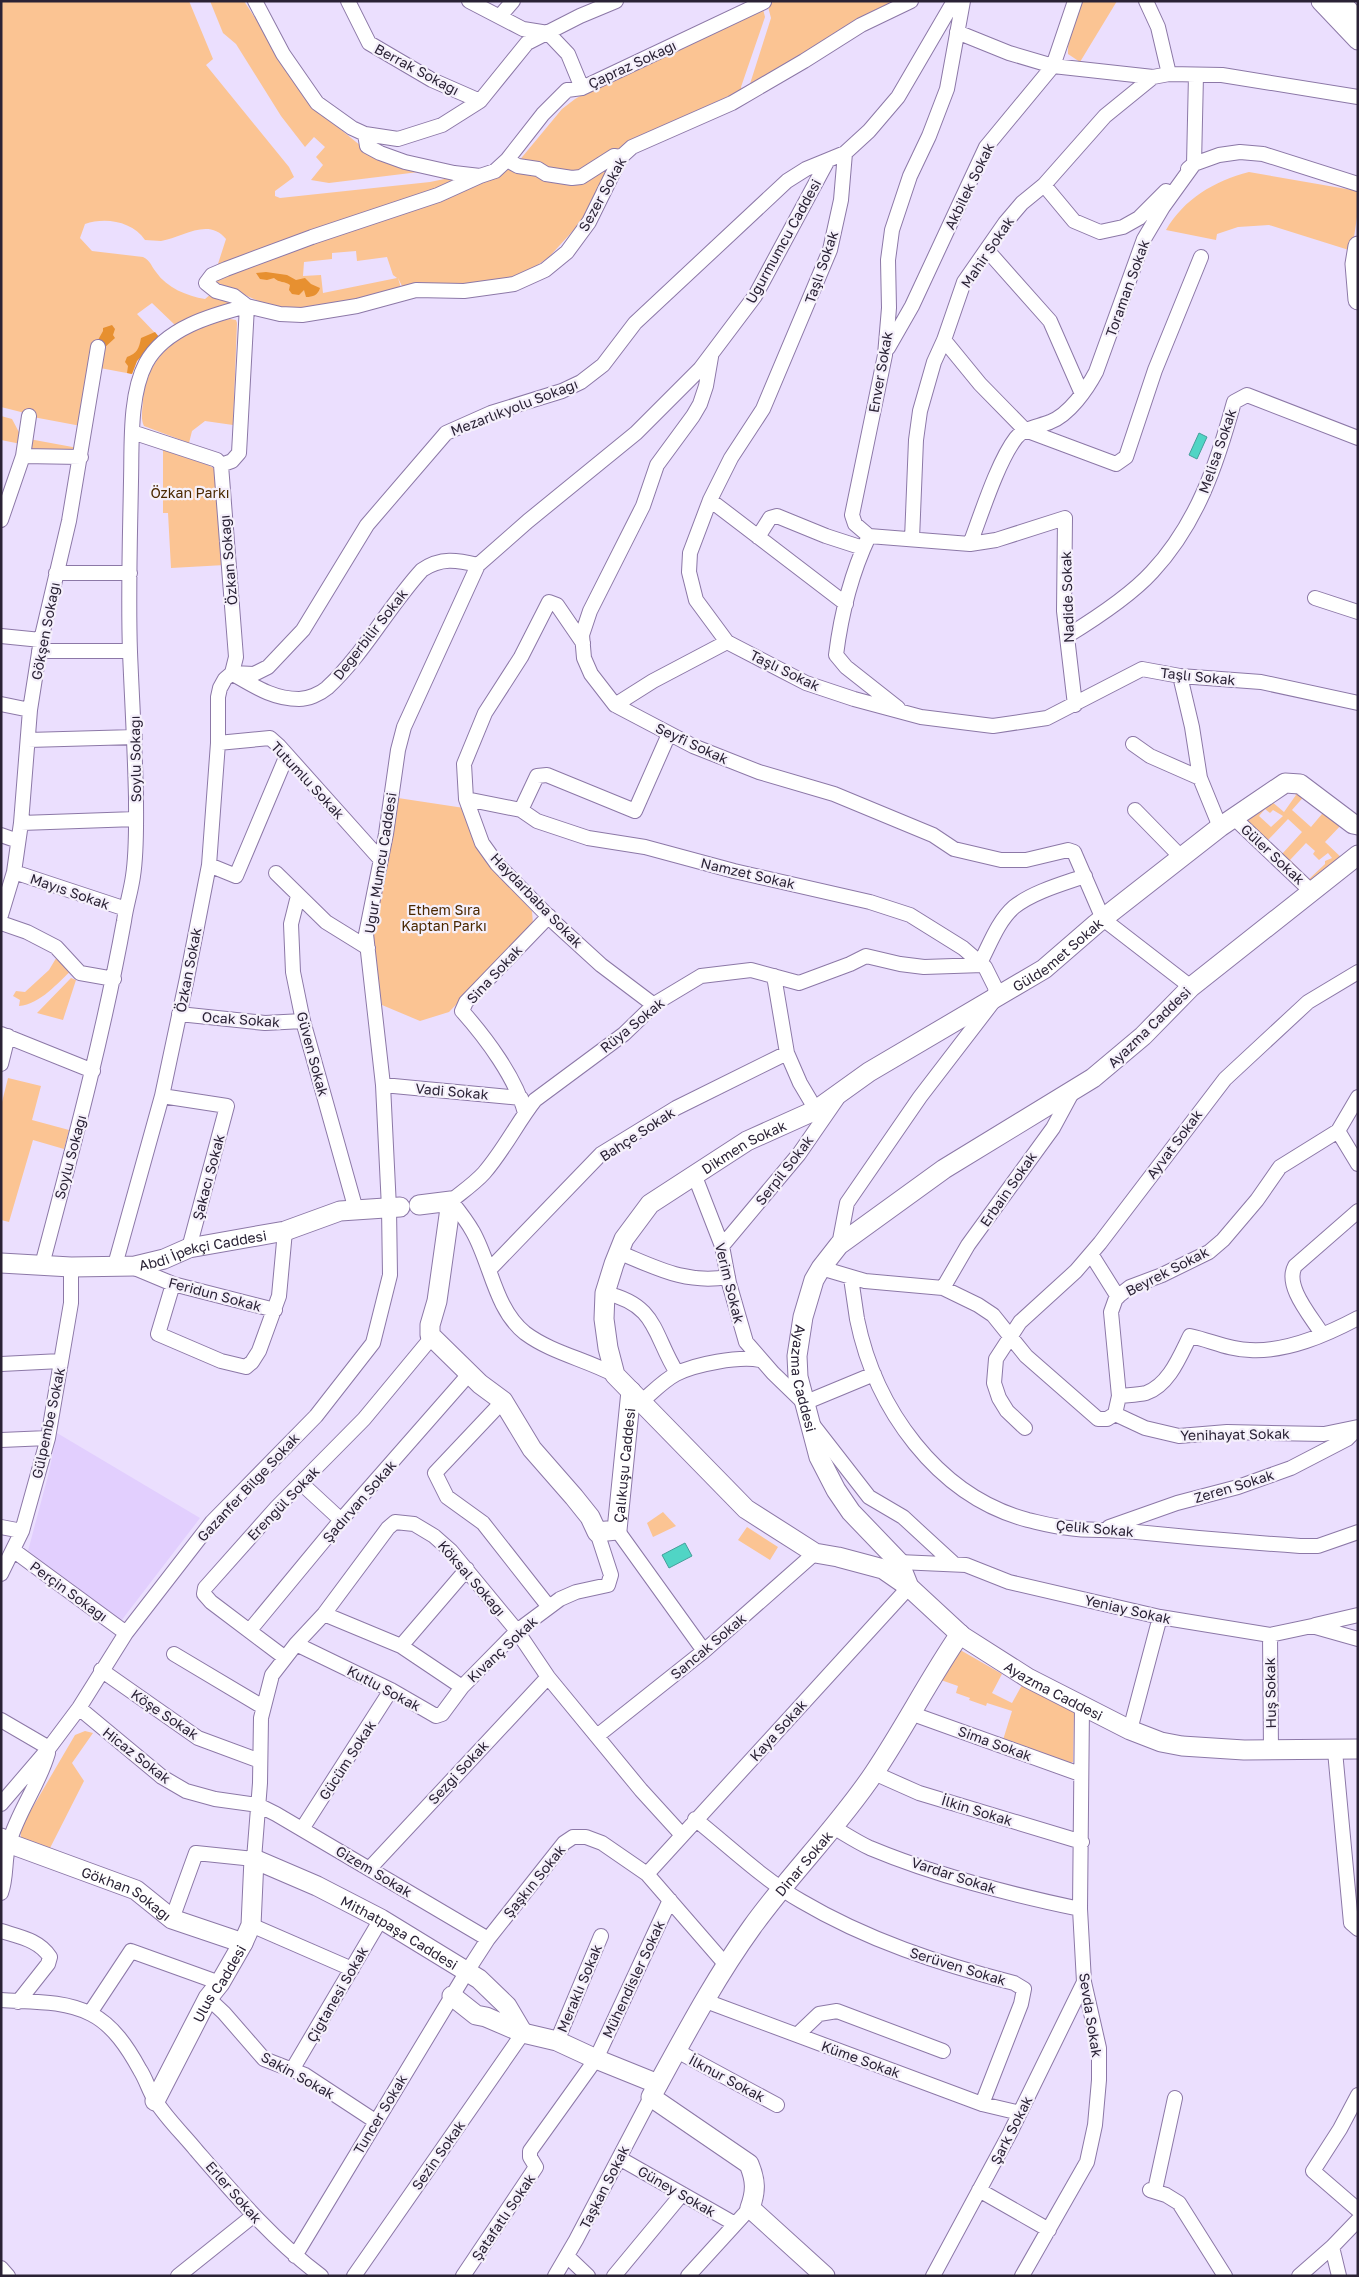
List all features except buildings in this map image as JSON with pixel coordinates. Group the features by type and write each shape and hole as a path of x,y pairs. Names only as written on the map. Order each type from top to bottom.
{"street":[{"name":"Berrak Sokağı","path":"255,1 283,54 317,103 352,128 365,134 398,139 442,124 480,101 527,43 580,16 616,1"},
{"name":"Berrak Sokağı","path":"348,1 369,43 432,80 480,101"},
{"path":"470,1 523,29 548,33 568,54 582,88"},
{"path":"500,16 513,1"},
{"name":"Sezer Sokak","path":"247,306 280,314 309,314 357,306 416,290 464,291 514,284 545,270 567,252 589,222 621,157 632,147 732,103 804,62 861,25 911,1"},
{"path":"828,160 846,153 869,131 898,97 954,1"},
{"name":"Enver Sokak","path":"866,542 852,515 886,352 889,308 888,274 892,230 907,183 930,136 944,98 962,1"},
{"name":"Akbilek Sokak","path":"886,352 912,306 986,147 1053,66 1075,1"},
{"path":"1146,1 1158,27 1169,74"},
{"path":"1321,1 1358,40"},
{"path":"1340,1 1358,21"},
{"name":"Çapraz Sokağı","path":"247,306 234,296 216,290 206,283 212,275 312,237 438,195 495,170 507,160 555,100 567,90 582,88 748,6 764,2"},
{"name":"Mahir Sokak","path":"957,32 1009,53 1053,66 1153,77 1169,74 1222,75 1358,97"},
{"path":"1194,164 1196,75"},
{"name":"Mahir Sokak","path":"912,540 916,440 920,411 934,362 944,340 964,282 1022,203 1044,185 1105,116 1153,77"},
{"path":"365,134 367,146 380,154 454,173 480,176"},
{"path":"1044,185 1074,221 1100,232 1123,227 1139,218 1194,164 1218,155 1240,152 1263,154 1358,184"},
{"name":"Taşlı Sokak","path":"846,153 841,200 830,250 763,409 731,458 710,500 690,553 689,572 696,600 727,642 806,683 854,699 921,717 993,726 1047,718 1142,669 1180,676 1261,682 1358,703"},
{"path":"507,160 518,166 538,169 546,174 572,178 581,177 614,156 621,157"},
{"name":"Uğurmumcu Caddesi","path":"478,565 528,520 636,434 700,369 755,296 828,160"},
{"name":"Mezarlıkyolu Sokağı","path":"232,673 254,674 268,667 303,630 366,525 446,433 482,416 562,391 581,382 603,365 636,323 786,182 806,169 828,160"},
{"name":"Toraman Sokak","path":"1025,430 1052,422 1075,403 1096,372 1144,239 1194,164"},
{"path":"1358,246 1355,264 1358,300"},
{"path":"987,250 1050,321 1082,394"},
{"path":"944,340 980,384 1025,430 1116,464 1126,457 1155,370 1201,257"},
{"path":"132,432 217,460 221,465 232,461 239,453 247,306"},
{"name":"Soylu Sokağı","path":"42,1265 93,1071 114,979 133,876 136,819 135,737 130,651 130,573 132,432 137,387 146,363 158,348 174,334 219,314 247,306"},
{"name":"Gökşen Sokağı","path":"1,915 14,872 21,823 30,710 40,645 69,521 98,347"},
{"name":"Seyfi Sokak","path":"711,354 706,386 700,404 657,465 643,506 590,611 582,635 584,658 591,674 615,706 693,746 759,772 834,794 933,835 954,848 1001,860 1018,860 1068,850 1074,852 1103,919"},
{"name":"Melisa Sokak","path":"1067,636 1090,622 1151,574 1171,550 1190,522 1211,480 1234,402 1247,395 1358,438"},
{"path":"1,520 23,456 29,416"},
{"path":"758,537 770,518 776,516 826,536 866,542 912,540 970,544 1004,458 1016,438 1025,430"},
{"path":"23,456 80,458"},
{"name":"Özkan Sokağı","path":"221,465 236,657 232,673"},
{"path":"710,500 846,604"},
{"name":"Nadide Sokak","path":"970,544 996,540 1065,518 1064,611 1075,705"},
{"path":"866,542 846,604 836,655 846,667 901,711"},
{"name":"Değerbilir Sokak","path":"232,673 268,694 301,700 312,697 325,689 342,671 422,570 434,562 456,560 478,565"},
{"name":"Uğur Mumcu Caddesi","path":"394,1207 366,934 381,860 398,750 404,726 478,565"},
{"path":"56,573 130,573"},
{"path":"1315,598 1358,612"},
{"name":"Haydarbaba Sokak","path":"583,642 557,605 549,602 521,657 485,714 464,764 466,799 482,843 497,864 601,965 654,1005"},
{"path":"1,636 40,645 130,651"},
{"path":"615,706 653,681 727,642"},
{"name":"Özkan Sokak","path":"121,1265 162,1096 209,865 220,688 224,679 232,673"},
{"path":"1180,676 1192,727 1200,778 1227,822"},
{"path":"1,704 30,710"},
{"path":"521,810 537,776 547,775 635,811 669,734"},
{"path":"28,740 135,737"},
{"name":"Tutumlu Sokak","path":"218,743 270,738 381,860"},
{"path":"1133,744 1150,756 1200,778"},
{"path":"209,865 236,876 287,755"},
{"name":"Güldemet Sokak","path":"839,1245 847,1203 920,1097 996,998 1044,969 1181,857 1227,822 1285,783 1300,784 1353,824 1358,825"},
{"name":"Namzet Sokak","path":"466,799 521,810 537,821 588,838 645,847 734,871 870,902 910,915 963,948 981,964 995,987 996,998"},
{"path":"1135,810 1181,857"},
{"path":"21,823 136,819"},
{"name":"Güler Sokak","path":"1227,822 1312,892"},
{"path":"1,835 18,841"},
{"name":"Ayazma Caddesi","path":"1358,855 1190,987 1143,1036 1093,1078 944,1169 839,1245 821,1268 809,1296 798,1345 798,1378 806,1410 819,1457 836,1490 851,1512 899,1562 909,1587 960,1634 1028,1678 1130,1730 1161,1742 1182,1746 1271,1751 1358,1749"},
{"path":"1312,892 1358,866"},
{"name":"Mayıs Sokak","path":"14,872 126,909"},
{"path":"276,873 326,922 368,948"},
{"path":"981,964 999,925 1014,907 1052,888 1084,876"},
{"name":"Güven Sokak","path":"298,896 290,924 293,972 303,1021 356,1210"},
{"name":"Sina Sokak","path":"525,1113 521,1098 493,1051 462,1011 466,1002 549,916"},
{"path":"1103,919 1190,987"},
{"path":"1,922 56,947 80,973 114,979"},
{"name":"Rüya Sokak","path":"451,1201 483,1174 536,1100 624,1034 654,1005 701,976 751,970 799,983 866,956 900,964 924,967 981,964"},
{"name":"Ayvat Sokak","path":"1025,1428 1008,1411 999,1398 994,1383 996,1359 1010,1336 1028,1314 1050,1296 1091,1254 1225,1079 1308,1002 1358,972"},
{"path":"774,976 788,1053 800,1083 816,1110"},
{"name":"Dikmen Sokak","path":"615,1375 606,1338 604,1319 605,1293 624,1239 650,1204 747,1141 816,1110 869,1072 996,998"},
{"name":"Ocak Sokak","path":"179,1014 265,1023 303,1021"},
{"path":"1,1064 5,1035 93,1071"},
{"name":"Bahçe Sokak","path":"489,1270 601,1154 676,1108 788,1053"},
{"name":"Vadi Sokak","path":"382,1085 521,1098"},
{"name":"Erbain Sokak","path":"943,1288 968,1245 1053,1128 1073,1091"},
{"name":"Serpil Sokak","path":"722,1246 798,1154 843,1092"},
{"name":"Şakacı Sokak","path":"162,1096 227,1106 189,1248"},
{"name":"Beyrek Sokak","path":"1115,1414 1119,1396 1111,1312 1118,1297 1130,1287 1162,1275 1209,1252 1229,1233 1257,1200 1280,1167 1338,1131 1358,1097"},
{"path":"1338,1131 1358,1164"},
{"name":"Verim Sokak","path":"694,1174 722,1246 728,1277 746,1342 806,1410 869,1497 903,1517 953,1563"},
{"path":"451,1201 474,1233 508,1314 524,1332 551,1349 596,1365 615,1375 637,1396 677,1373 717,1362 751,1358 760,1360"},
{"path":"432,1336 430,1325 437,1301 451,1201"},
{"name":"Abdi İpekçi Caddesi","path":"1,1263 71,1267 150,1263 174,1256 189,1248 285,1230 340,1211 394,1207 404,1215 410,1216 416,1214 419,1205 451,1201"},
{"name":"Gazanfer Bilge Sokak","path":"49,1748 79,1708 101,1670 126,1633 212,1522 316,1416 373,1343 390,1275 394,1207"},
{"path":"1322,1334 1293,1287 1291,1274 1296,1266 1358,1211"},
{"path":"173,1284 158,1334 221,1361 246,1367 252,1362 275,1310 279,1296 285,1230"},
{"path":"618,1252 686,1278 708,1280 728,1277"},
{"path":"1091,1254 1118,1297"},
{"name":"Feridun Sokak","path":"121,1265 173,1284 275,1310"},
{"name":"Gülpembe Sokak","path":"1,1574 22,1531 48,1438 71,1303 71,1267"},
{"path":"821,1268 851,1278 882,1283 943,1288 978,1305 993,1315 1037,1366 1098,1419 1107,1419 1115,1414"},
{"name":"Çelik Sokak","path":"851,1278 857,1319 874,1374 884,1396 909,1436 944,1477 981,1500 1026,1520 1069,1528 1103,1528 1300,1546 1318,1546 1358,1532"},
{"path":"605,1293 618,1296 640,1307 654,1324 677,1373"},
{"path":"1119,1396 1145,1393 1159,1386 1178,1361 1190,1336 1225,1347 1250,1350 1294,1344 1358,1318"},
{"name":"Çalıkuşu Caddesi","path":"432,1336 489,1392 503,1400 532,1449 590,1517 597,1532 617,1530 637,1396"},
{"name":"Erengül Sokak","path":"284,1657 211,1602 204,1594 205,1588 277,1507 364,1419 432,1336"},
{"path":"1,1364 61,1361"},
{"name":"Şadırvan Sokak","path":"250,1630 341,1520 470,1373"},
{"path":"806,1410 874,1374"},
{"name":"Çalıkuşu Caddesi","path":"637,1396 746,1509 816,1554 838,1556 883,1569 909,1587"},
{"path":"503,1400 435,1473 446,1497 483,1523 549,1606"},
{"name":"Yenihayat Sokak","path":"1115,1414 1145,1428 1179,1436 1227,1432 1324,1434 1358,1428"},
{"name":"Zeren Sokak","path":"1103,1528 1177,1503 1238,1487 1292,1468 1347,1438 1358,1428"},
{"path":"1,1440 48,1438"},
{"path":"301,1483 341,1520"},
{"name":"Köksal Sokağı","path":"254,1859 261,1718 272,1675 284,1657 324,1614 388,1528 395,1522 414,1524 434,1536 467,1570 517,1631 548,1677 682,1835"},
{"path":"1,1526 22,1531"},
{"path":"617,1530 704,1652"},
{"name":"Kıvanç Sokak","path":"324,1614 401,1646 462,1687 517,1631 549,1606 576,1592 608,1585 610,1575 597,1532"},
{"name":"Perçin Sokağı","path":"13,1550 126,1633"},
{"name":"Sancak Sokak","path":"597,1736 704,1652 816,1554"},
{"name":"Yeniay Sokak","path":"899,1562 966,1565 1009,1582 1160,1617 1270,1635 1312,1626 1358,1639"},
{"path":"401,1646 467,1570"},
{"name":"Kaya Sokak","path":"646,1874 909,1587"},
{"path":"1312,1626 1358,1615"},
{"path":"1130,1730 1160,1617"},
{"name":"Dinar Sokak","path":"655,2090 677,2052 703,2000 752,1926 833,1827 874,1773 932,1675 960,1634"},
{"name":"Huş Sokak","path":"1270,1635 1271,1751"},
{"name":"Kutlu Sokak","path":"296,1644 391,1690 436,1716 447,1708 462,1687"},
{"path":"174,1654 263,1707"},
{"name":"Köşe Sokak","path":"101,1670 198,1738 260,1761"},
{"name":"Sezgi Sokak","path":"370,1868 548,1677"},
{"name":"Gücüm Sokak","path":"302,1830 391,1690"},
{"name":"Sevda Sokak","path":"1022,2276 1087,2162 1095,2126 1099,2080 1099,2048 1084,1982 1080,1909 1082,1706"},
{"name":"Hicaz Sokak","path":"79,1708 148,1766 186,1791 215,1799 258,1805"},
{"name":"Sima Sokak","path":"910,1713 1080,1774"},
{"path":"1,1720 49,1748"},
{"path":"1,1804 49,1748"},
{"path":"1,1893 4,1885 5,1840 38,1781 49,1748"},
{"path":"1335,1751 1351,1923 1358,1929"},
{"name":"İlkin Sokak","path":"874,1773 919,1793 1082,1842"},
{"name":"Gizem Sokak","path":"258,1805 370,1868 488,1939"},
{"path":"695,1819 782,1889"},
{"name":"Vardar Sokak","path":"833,1827 869,1848 948,1875 1022,1896 1080,1909"},
{"name":"Şaşkın Sokak","path":"466,1973 488,1939 564,1844 573,1837 586,1837 602,1843 646,1874 726,1965"},
{"name":"Gökhan Sokağı","path":"5,1840 136,1890 172,1919 243,1943"},
{"path":"172,1919 196,1853 254,1859"},
{"name":"Mithatpaşa Caddesi","path":"254,1859 317,1886 381,1919 466,1973 479,1979 507,2006 523,2034"},
{"name":"Ulus Caddesi","path":"155,2100 208,1998 220,1983 251,1925 254,1859"},
{"name":"Serüven Sokak","path":"782,1889 866,1935 943,1964 1014,1984 1024,1989 1021,2004 982,2104"},
{"name":"Mühendisler Sokak","path":"596,2059 670,1900"},
{"name":"Çiğtanesi Sokak","path":"292,2070 381,1919"},
{"path":"1,1922 1,1936"},
{"path":"251,1925 352,1968"},
{"path":"1,1931 35,1942 46,1950 50,1957 48,1964 18,2002"},
{"name":"Meraklı Sokak","path":"557,2041 601,1936"},
{"path":"1,2000 58,2004 90,2013 131,1951 139,1952 220,1983"},
{"name":"Tuncer Sokak","path":"295,2256 466,1973"},
{"name":"Şark Sokak","path":"934,2276 1020,2113 1084,1982"},
{"path":"452,1996 476,2015 486,2017 523,2034 557,2041 655,2090 749,2164 756,2180 755,2196 750,2208 688,2276"},
{"name":"Sakin Sokak","path":"208,1998 224,2012 264,2059 305,2075 375,2122"},
{"name":"Küme Sokak","path":"703,2000 982,2104 1020,2113"},
{"path":"797,2035 810,2020 819,2014 837,2010 944,2051"},
{"name":"Erler Sokak","path":"90,2013 119,2037 141,2070 155,2100 253,2216 295,2256 321,2276"},
{"name":"Sezin Sokak","path":"354,2276 523,2034"},
{"name":"İlknur Sokak","path":"677,2052 776,2105"},
{"name":"Şatafatlı Sokak","path":"463,2276 536,2168 530,2157 530,2151 596,2059"},
{"name":"Taşkan Sokak","path":"555,2276 568,2256 655,2090"},
{"path":"1358,2095 1340,2129 1313,2172 1358,2210"},
{"path":"1175,2098 1152,2190 1179,2203 1224,2276"},
{"name":"Güney Sokak","path":"619,2158 735,2224"},
{"path":"979,2190 1049,2230"},
{"path":"614,2276 682,2194"},
{"path":"750,2208 824,2276"},
{"path":"178,2276 253,2216"},
{"path":"1299,2276 1332,2247 1358,2220"},
{"path":"1332,2247 1340,2276"},
{"path":"568,2256 588,2276"},
{"path":"1,2268 8,2276"}],"shaded area":[{"path":"266,272 287,275 296,280 305,278 311,284 320,288 317,294 311,297 306,297 304,290 299,295 292,294 289,290 290,285 274,278 260,279 256,273"},
{"path":"112,325 115,329 113,335 115,338 103,349 104,343 98,340 103,328"},
{"path":"155,332 159,337 137,361 132,374 127,373 128,366 125,362 127,357 137,350 141,338"},
{"path":"1199,433 1207,437 1197,459 1189,455"},
{"path":"57,1433 200,1518 121,1621 28,1551 49,1472"},
{"path":"685,1543 692,1556 669,1568 662,1555"}],"green space":[{"path":"1,1 189,1 213,59 206,65 289,167 294,177 275,191 275,196 280,198 430,182 454,177 459,180 438,190 238,257 217,267 226,239 219,233 211,230 203,229 159,241 145,240 133,228 118,222 101,221 85,224 80,238 92,251 143,257 161,278 172,287 191,296 205,299 211,294 231,299 233,303 213,308 175,325 152,303 137,314 159,337 137,361 132,374 100,368 104,343 98,340 95,342 81,426 33,417 33,415 1,407"},
{"path":"210,1 244,1 313,107 361,146 427,171 329,183 311,180 323,165 316,157 325,147 314,137 305,147 281,116 236,44 223,33"},
{"path":"769,1 896,1 749,87 771,18 767,3"},
{"path":"1082,1 1117,1 1080,62 1068,54 1068,47 1072,27"},
{"path":"762,5 765,17 741,87 742,90 634,139 604,156 580,173 547,171 518,162 562,109 575,99 624,71"},
{"path":"613,160 581,222 549,257 529,271 502,280 404,290 398,278 402,291 350,304 294,310 265,304 214,281 311,243 442,199 511,168 578,182","holes":["356,251 357,261 387,257 393,275 397,278 323,293 321,275 303,276 304,262 332,259 332,253"]},
{"path":"1249,172 1358,191 1358,210 1352,251 1269,225 1238,227 1217,234 1216,240 1166,230 1182,209 1201,193 1224,180"},
{"path":"230,319 236,320 237,323 233,425 205,421 192,431 189,443 144,426 142,413 146,382 161,355 184,336 214,323"},
{"path":"1,416 12,419 21,436 21,444 1,440"},
{"path":"29,439 78,448 61,452 33,450 29,445"},
{"name":"Özkan Parkı","path":"163,450 215,469 225,565 171,568 168,513 163,513"},
{"path":"1288,786 1307,793 1292,810 1311,827 1327,808 1343,823 1325,842 1345,861 1317,885 1307,881 1325,864 1325,861 1332,858 1328,853 1319,860 1313,854 1315,851 1306,843 1290,860 1299,869 1297,872 1282,858 1282,854 1302,832 1288,819 1268,840 1264,840 1246,819 1271,801 1284,812 1296,795 1291,790 1286,795 1284,793","holes":["1265,809 1270,813 1273,810 1283,816 1271,827 1259,816"]},
{"name":"Ethem Sıra Kaptan Parkı","path":"398,798 464,808 489,864 532,911 533,925 449,1012 420,1021 382,1005 369,932"},
{"path":"58,955 73,969 42,997 19,1006 20,1000 13,996 16,991 25,992 49,970"},
{"path":"71,978 76,980 63,1020 37,1013"},
{"path":"8,1078 41,1086 32,1120 69,1130 64,1149 33,1140 9,1222 1,1220 1,1106"},
{"path":"663,1512 676,1526 653,1537 647,1523"},
{"path":"747,1527 778,1547 770,1560 738,1540"},
{"path":"959,1651 1002,1674 992,1693 1012,1703 1022,1685 1074,1712 1073,1762 1068,1764 1003,1740 1012,1711 987,1703 986,1706 969,1700 970,1698 956,1693 958,1686 938,1679"},
{"path":"85,1731 93,1733 72,1763 84,1781 47,1854 21,1838 20,1829 75,1735"}]}
